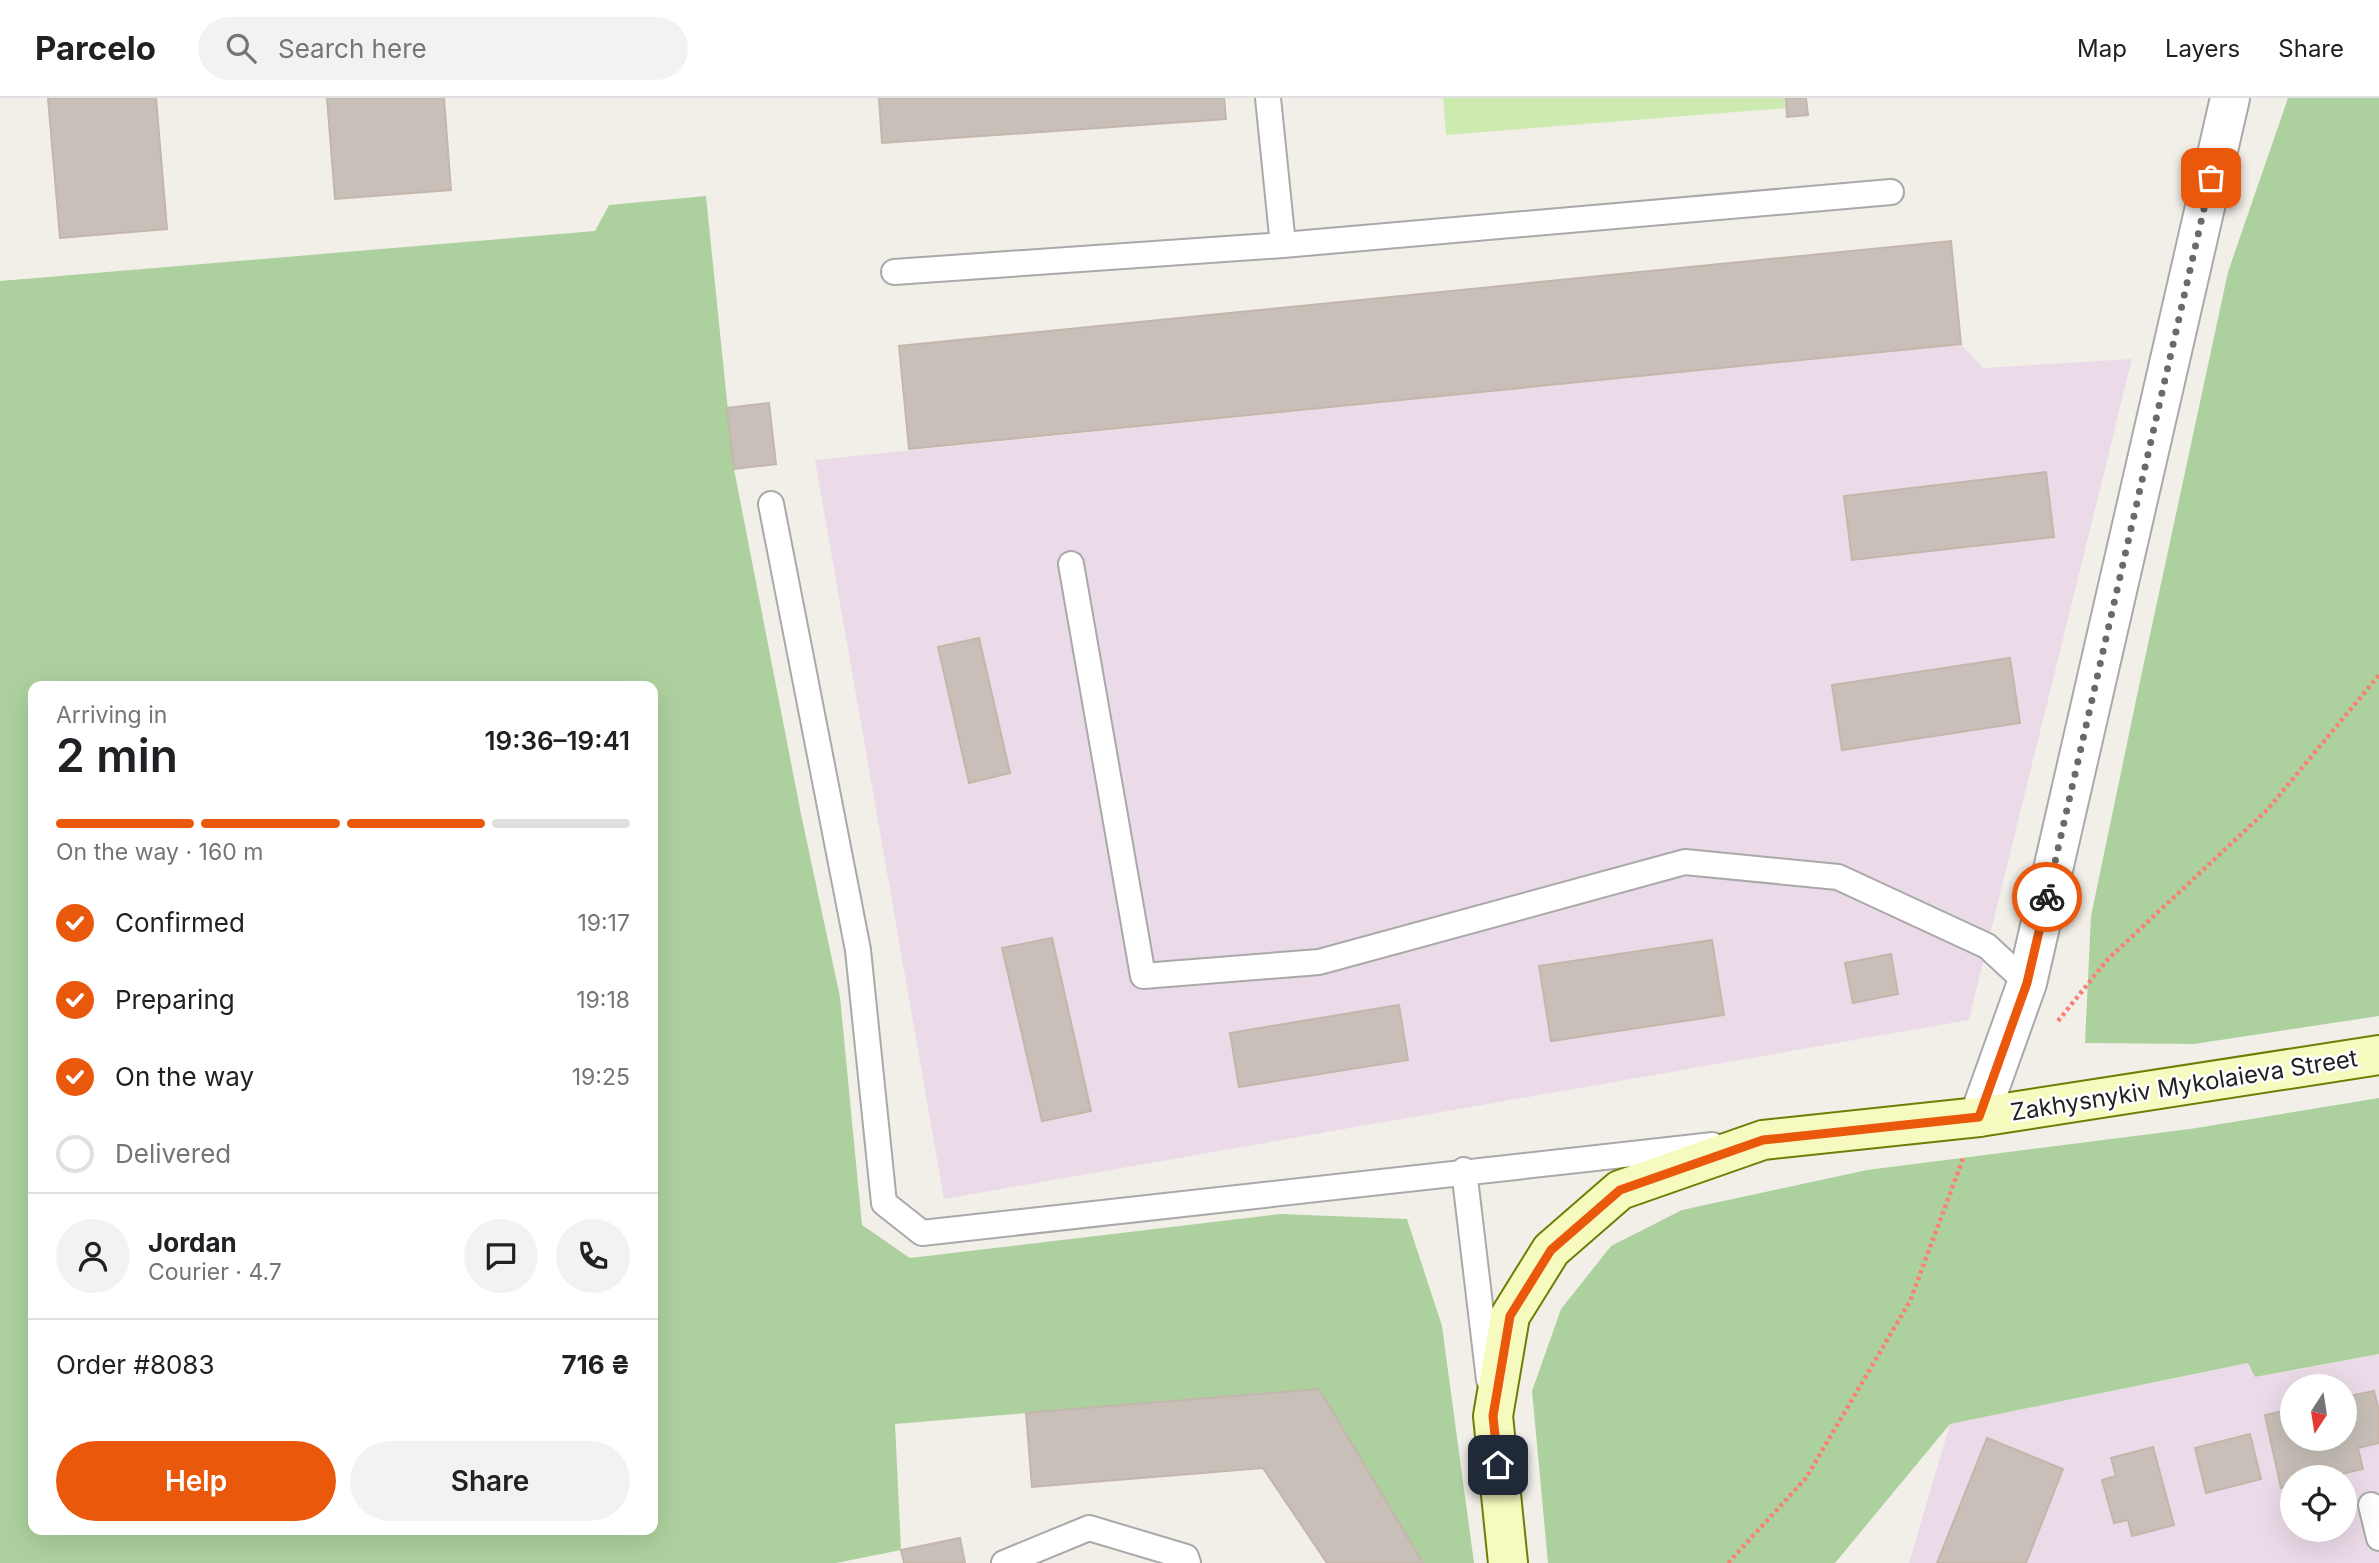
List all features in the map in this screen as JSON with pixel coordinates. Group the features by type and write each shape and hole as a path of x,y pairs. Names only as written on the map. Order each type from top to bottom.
{"street":[{"path":"1979,1117 2027,983 2230,98"},
{"name":"Zakhysnykiv Mykolaieva Street","path":"1508,1563 1493,1416 1510,1316 1551,1250 1620,1190 1763,1140 1979,1117 2379,1055"}],"lane":[{"path":"1268,98 1283,245"},
{"path":"894,272 1283,245 1891,192"},
{"path":"771,504 858,950 884,1203 922,1233 1464,1170 1763,1140"},
{"path":"1071,564 1143,976 1319,962 1685,862 1839,877 1987,946 2027,983"},
{"path":"1464,1170 1493,1416"},
{"path":"2371,1505 2379,1538"},
{"path":"1004,1563 1089,1528 1186,1557 1188,1563"}],"path":[{"path":"2057,1022 2108,959 2266,810 2379,675"},
{"path":"1728,1563 1806,1478 1910,1301 1979,1117"}],"shaded area":[{"path":"1961,344 1983,368 2132,359 1969,1020 944,1199 815,460"},
{"path":"2379,1354 2379,1563 1909,1563 1950,1424 2249,1363 2256,1377"}],"green space":[{"path":"1443,98 1786,98 1787,108 1446,135"},
{"path":"2288,98 2379,98 2379,1016 2194,1044 2085,1043 2091,916 2139,686 2228,272"},
{"path":"706,196 734,469 801,814 840,997 862,1225 910,1258 1281,1214 1407,1219 1442,1326 1474,1563 1423,1563 1318,1389 895,1424 901,1550 836,1563 0,1563 0,281 595,231 609,205"},
{"path":"2379,1098 2379,1354 2255,1377 2248,1363 1950,1424 1835,1563 1548,1563 1532,1391 1561,1309 1611,1246 1682,1210 1867,1170 2190,1129"}],"building":[{"path":"48,98 156,98 167,229 60,238"},
{"path":"327,98 444,98 451,190 335,199"},
{"path":"879,98 1224,98 1226,119 882,143"},
{"path":"1786,98 1806,98 1808,115 1787,117"},
{"path":"1951,241 1961,344 909,449 899,346"},
{"path":"769,403 776,464 734,469 727,408"},
{"path":"2046,472 2054,537 1852,560 1844,496"},
{"path":"979,638 1010,773 969,783 938,647"},
{"path":"2010,658 2020,723 1842,750 1832,685"},
{"path":"1052,938 1091,1111 1042,1121 1002,948"},
{"path":"1712,940 1724,1015 1551,1041 1539,966"},
{"path":"1891,954 1898,994 1853,1003 1845,963"},
{"path":"1399,1005 1408,1060 1239,1087 1230,1033"},
{"path":"1319,1389 1423,1563 1327,1563 1263,1468 1032,1487 1026,1413"},
{"path":"2374,1391 2379,1411 2379,1443 2358,1448 2363,1469 2357,1470 2357,1465 2280,1465 2280,1483 2265,1415 2280,1412 2280,1451 2357,1451 2357,1395"},
{"path":"2250,1434 2261,1479 2206,1493 2195,1448"},
{"path":"1987,1438 2063,1469 2026,1563 1937,1563"},
{"path":"2153,1447 2174,1525 2132,1536 2128,1520 2114,1523 2102,1480 2116,1476 2111,1458"},
{"path":"960,1538 965,1563 904,1563 901,1550"}],"way so far":[{"path":"2047,897 2211,178"}],"route":[{"path":"1498,1465 1493,1416 1510,1316 1551,1250 1620,1190 1763,1140 1979,1117 2027,983 2047,897"}]}
